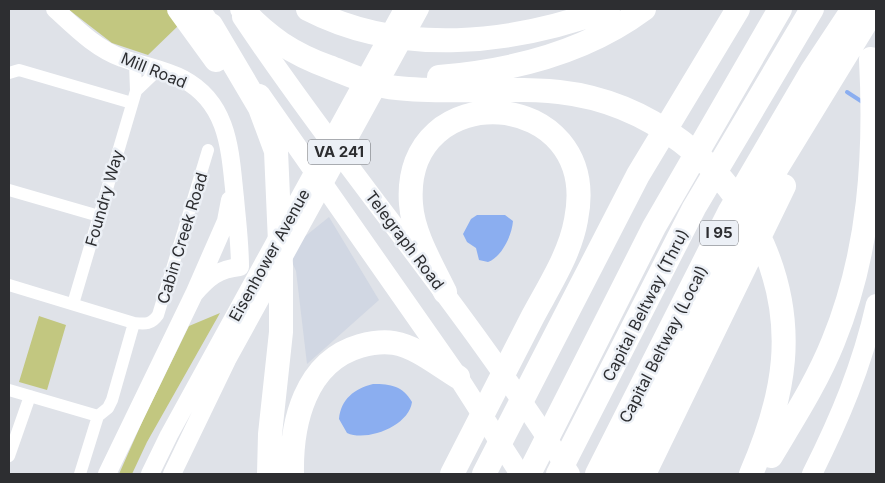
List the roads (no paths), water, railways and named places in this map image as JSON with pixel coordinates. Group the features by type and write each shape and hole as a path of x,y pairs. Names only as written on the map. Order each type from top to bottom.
{"highway":[{"path":"179,9 232,82 256,126 270,170 278,223"},
{"path":"242,9 274,41 291,51 356,79 397,88 559,92 598,100 638,116 681,141 716,173 748,216 774,271 783,320 783,371 774,418 751,474"},
{"path":"308,9 360,30 401,38 453,40 516,35 579,19 608,9"},
{"path":"333,69 379,77 416,78 459,75 510,67 564,52 600,36 644,9"},
{"path":"484,473 638,175 738,9"},
{"name":"Capital Beltway (Thru)","path":"529,474 654,227 780,9"},
{"name":"Capital Beltway (Thru)","path":"558,474 694,208 812,9"},
{"name":"Capital Beltway (Local)","path":"606,472 730,211 808,79 853,9"},
{"path":"606,472 721,272 770,179 875,9"},
{"path":"644,474 778,199 875,9"},
{"path":"206,17 247,84 270,130 276,151 281,265 281,332 270,434 269,474"},
{"path":"760,474 819,372 833,343 853,283 868,210 871,176 873,98 870,59"},
{"path":"445,292 414,220 410,190 413,173 419,157 428,142 440,131 454,121 468,115 481,112 507,113 536,122 560,143 576,173 579,196 570,243 452,474"},
{"path":"292,474 294,441 304,398 312,381 338,356 371,343 396,344 418,352 458,377"}],"main road":[{"name":"Mill Road","path":"55,9 98,46 184,80 199,90 216,110 228,137 240,266 210,276 194,294"},
{"name":"Telegraph Road","path":"236,9 292,91 445,292 536,420 570,474"},
{"name":"Eisenhower Avenue","path":"150,474 169,435 403,9"},
{"name":"Eisenhower Avenue","path":"172,474 227,360 420,9"},
{"path":"858,9 876,85"},
{"name":"Telegraph Road","path":"206,17 458,377 520,474"},
{"name":"Mill Road","path":"107,474 194,294 226,221 233,180"},
{"path":"812,474 848,399 866,345 876,304"}],"street":[{"name":"Foundry Way","path":"73,304 134,97 135,62"},
{"path":"9,73 19,70 134,97"},
{"name":"Foundry Way","path":"134,97 158,70"},
{"name":"Cabin Creek Road","path":"134,323 149,324 158,315 208,150"},
{"path":"9,190 99,216"},
{"path":"9,285 134,323 112,400 108,408 98,416 80,474"},
{"path":"9,390 98,416"},
{"path":"9,456 30,396"}],"water":[{"path":"477,215 505,215 513,221 511,233 502,251 488,262 479,260 476,248 467,242 463,234 471,219"},
{"path":"373,384 391,385 405,392 412,402 409,411 395,425 386,430 365,435 347,433 339,419 342,406 354,392"}],"waterway":[{"path":"847,92 864,103"}]}
